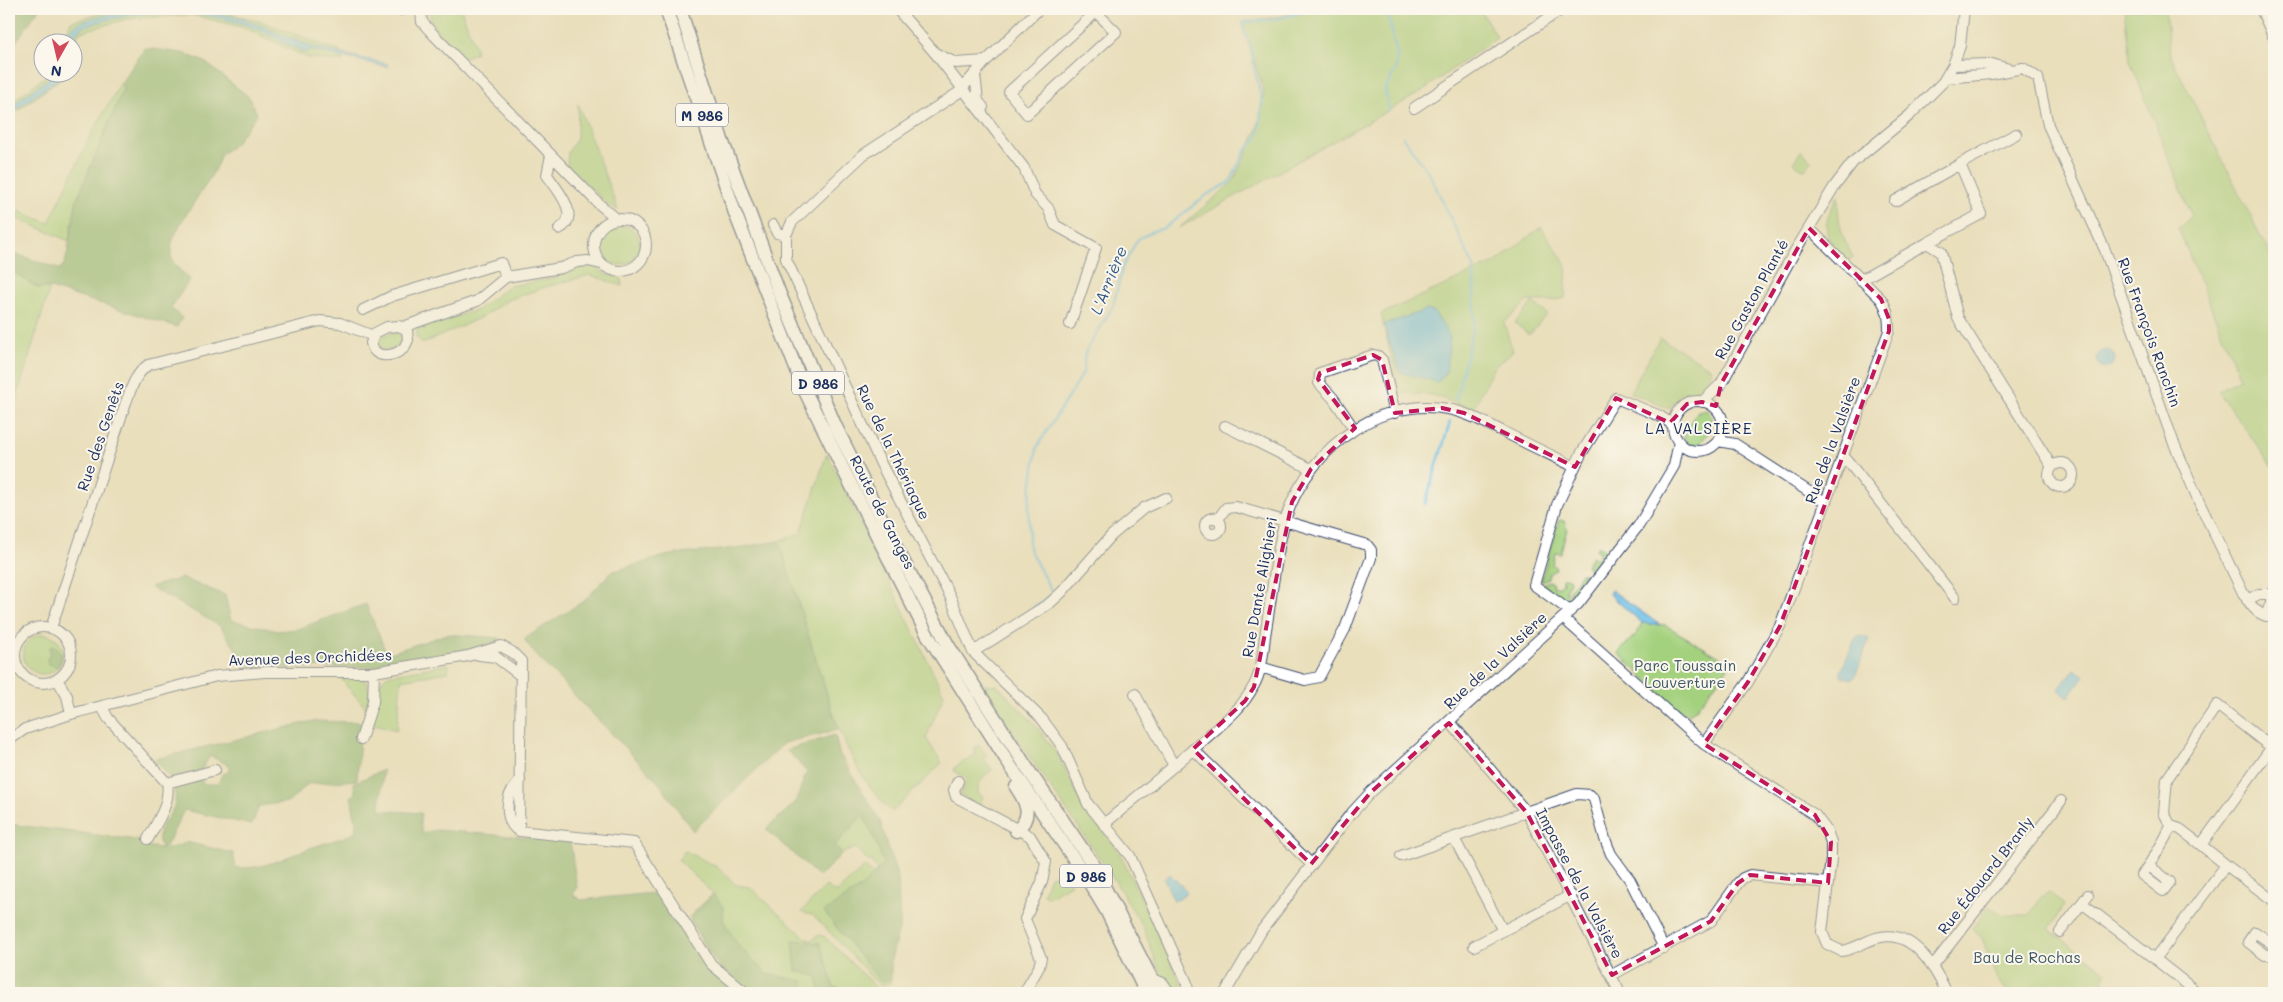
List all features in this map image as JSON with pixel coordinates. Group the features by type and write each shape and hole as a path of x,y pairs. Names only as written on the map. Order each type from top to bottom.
{"main road":[{"name":"Route de Ganges","path":"680,9 722,140 780,292 835,425 850,456 948,646 1092,863 1158,993"},
{"path":"685,9 691,39"},
{"name":"Route de Ganges","path":"666,12 735,213 804,389 843,469 927,634 1011,767 1083,872 1107,912 1146,993"},
{"path":"1011,767 1010,778 1025,800 1026,809 1025,822 1016,831"}],"street":[{"path":"897,9 935,53 1024,168 1035,194 1048,208 1055,225 1096,248 1070,324"},
{"path":"773,225 777,233 786,235 792,222 863,155 953,97 986,61 1039,9"},
{"path":"1414,108 1562,9"},
{"path":"1809,228 1834,187 1853,162 1910,115 1946,78 1960,46 1964,24 1964,9"},
{"path":"2262,9 2274,38"},
{"path":"1094,10 1116,32 1027,114 1009,92 1094,10"},
{"path":"403,327 408,335 407,344 401,350 392,355 380,355 376,352 372,346 373,336 387,327 403,327 477,300 506,277 561,268 577,262 588,261 601,264 617,272 626,271 639,264 646,251 644,234 640,228 633,222 617,219 599,204 465,69 422,22 421,13"},
{"path":"935,53 956,63 986,61"},
{"name":"Rue François Ranchin","path":"1953,65 1992,64 2008,69"},
{"name":"Rue François Ranchin","path":"1946,78 1991,74 2008,69 2023,68 2038,78 2048,125 2104,250 2173,441 2233,574 2248,600 2259,614 2266,616 2272,602 2271,594 2259,594 2248,600"},
{"path":"975,74 978,101 986,111 992,126"},
{"path":"1895,201 2016,134"},
{"path":"551,155 547,175 566,204 570,218 566,226 559,229"},
{"path":"1861,280 1981,214 1960,164"},
{"path":"599,204 602,225"},
{"path":"601,264 595,257 593,249 597,232 602,225 617,219"},
{"name":"Rue de la Valsière","path":"1225,991 1262,930 1349,816 1371,792 1566,615 1704,744 1748,682 1773,640 1791,598 1889,331 1886,306 1809,228"},
{"name":"Rue Gaston Planté","path":"1676,414 1687,404 1702,402 1721,384 1809,228"},
{"name":"Rue de la Thériaque","path":"786,235 786,259 881,464 950,596 973,652"},
{"path":"1927,243 1941,252 1958,318 2052,467"},
{"path":"577,262 593,249"},
{"path":"363,310 392,296 501,262 506,277"},
{"name":"Rue des Genêts","path":"51,628 137,374 148,366 320,321 340,323 373,336"},
{"path":"1354,429 1333,398 1319,383 1320,374 1373,355 1378,356 1382,360 1395,413"},
{"name":"Rue Gaston Planté","path":"1716,408 1721,384"},
{"path":"1660,416 1676,414 1674,425 1680,442 1674,466 1628,540 1566,615 1534,585 1557,505 1575,467 1616,398 1660,416 1674,425"},
{"path":"1680,442 1693,450 1707,449 1718,441 1723,429 1723,421 1716,408 1702,402"},
{"name":"Rue Dante Alighieri","path":"1104,824 1193,750 1245,701 1254,687 1260,667 1285,522 1298,488 1311,468 1330,448 1354,429 1410,409 1442,408 1464,413 1575,467"},
{"path":"1225,426 1311,468"},
{"path":"1723,429 1735,444 1825,502"},
{"path":"1718,441 1735,444"},
{"path":"1674,466 1693,450"},
{"path":"1843,455 1955,598"},
{"path":"1166,498 1144,508 1111,536 1062,592 1050,602 973,652 1053,732 1062,746 1088,804 1130,856 1187,988 1196,993"},
{"path":"1218,519 1226,508 1230,506 1367,545 1371,550 1371,558 1345,630 1319,677 1305,680 1260,667"},
{"path":"40,627 51,628 62,634 71,652 69,665 57,680 40,683 24,676 16,662 13,644 30,630 40,627"},
{"name":"Avenue des Orchidées","path":"9,740 25,729 71,714 199,680 236,673 374,672 468,656 500,646 520,658 521,676"},
{"path":"468,656 492,655 521,676 519,831 634,843 711,964 746,993"},
{"path":"361,739 373,702 374,672"},
{"path":"57,680 67,696 71,714"},
{"path":"1135,694 1174,766"},
{"path":"2201,845 2273,745 2216,705 2169,773 2164,814 2171,826 2180,829 2274,901"},
{"path":"102,707 108,718 167,783 168,794 166,804 148,839"},
{"name":"Impasse de la Valsière","path":"1450,722 1527,813 1620,993"},
{"path":"1704,744 1815,816 1828,831 1831,842 1822,932 1827,944 1836,950 1845,950 1883,936 1901,938 1912,944 1932,967 1947,993"},
{"path":"1193,750 1311,864"},
{"path":"167,783 215,770"},
{"path":"958,781 954,790 956,797 1016,831 1025,834 1033,840 1044,857 1046,866 1042,882 1026,916 1028,927 1036,942 1041,958 1038,970 1024,993"},
{"path":"1400,856 1577,794 1585,793 1594,798 1605,840 1611,854 1630,880 1664,948"},
{"name":"Rue Édouard Branly","path":"1932,967 1972,918 2061,801"},
{"path":"2148,866 2163,845 2171,826"},
{"path":"1454,838 1503,931"},
{"path":"2155,959 2226,865"},
{"path":"1612,975 1710,921 1743,878 1750,875 1828,883"},
{"path":"1474,946 1571,895"},
{"path":"2060,932 2085,899 2198,993"},
{"path":"2274,945 2255,932 2248,942 2265,955 2274,956"},
{"path":"1152,979 1163,983 1170,993"}],"highlighted area":[{"path":"1809,228 1881,299 1889,319 1889,331 1780,626 1748,682 1704,744 1815,815 1831,842 1828,883 1750,875 1738,883 1711,921 1612,975 1527,813 1449,723 1371,792 1311,864 1193,749 1245,701 1254,687 1292,502 1311,469 1355,428 1318,379 1320,373 1373,355 1382,360 1395,413 1442,408 1464,413 1575,467 1616,398 1670,423 1687,404 1702,402 1716,406 1721,384"}],"green space":[{"path":"9,9 39,9 9,52"},
{"path":"214,9 265,23 339,51 343,62 308,58 245,28 192,15 127,19 80,32 66,32 71,21 116,10"},
{"path":"429,9 461,9 476,49 475,53 463,58 446,42 433,24"},
{"path":"1304,9 1480,9 1497,37 1418,94 1179,228 1233,182 1258,128 1264,90 1242,23 1291,14"},
{"path":"2124,9 2165,9 2170,55 2274,263 2274,469 2218,391 2240,378 2178,228 2192,216 2130,61"},
{"path":"145,48 183,53 205,62 249,97 257,114 235,144 220,155 209,180 174,238 171,251 173,262 190,279 171,308 182,318 177,327 50,288 38,288 10,270 16,254 59,269 64,265 77,199 124,87 120,84"},
{"path":"38,82 57,82 9,117 9,104"},
{"path":"120,84 124,87 77,199 69,241 9,215 9,207 49,223 88,140"},
{"path":"578,104 618,210 608,205 567,165 568,152 577,139"},
{"path":"1801,151 1811,160 1805,170 1793,163"},
{"path":"1838,195 1841,227 1853,257 1850,260 1834,245 1827,231 1832,206"},
{"path":"624,225 631,228 637,234 640,245 639,253 631,262 624,265 616,265 609,262 601,253 600,241 603,234 612,226"},
{"path":"1541,227 1567,266 1565,298 1551,301 1528,301 1504,323 1513,351 1494,367 1473,409 1432,395 1400,393 1381,314 1496,262"},
{"path":"9,257 14,259 11,270 38,288 50,288 9,423"},
{"path":"591,264 607,275 621,278 622,286 590,275 508,300 482,317 422,344 416,336 418,328 477,310 509,286 553,278"},
{"path":"1533,302 1547,314 1529,335 1515,323"},
{"path":"395,332 402,337 400,344 391,350 382,350 378,343 380,336"},
{"path":"1660,338 1712,369 1704,386 1678,397 1669,409 1630,392"},
{"path":"1698,411 1709,411 1711,416 1710,429 1699,445 1689,444 1684,438 1686,428"},
{"path":"827,453 944,695 926,738 942,763 892,812 864,778 844,740 828,699 779,541 801,533"},
{"path":"1559,520 1564,521 1567,529 1561,553 1555,552 1552,565 1556,567 1555,570 1549,574 1548,578 1541,581"},
{"path":"779,541 838,730 784,743 693,831 658,782 533,652 524,639 585,600 611,572 669,555 737,548"},
{"path":"1598,546 1607,552 1600,564 1573,595 1570,595 1568,592 1581,573 1586,576 1590,569 1586,566 1592,556 1597,559 1600,553 1596,550"},
{"path":"182,578 225,595 231,620 278,631 297,629 366,604 387,654 447,634 500,638 497,645 380,667 254,668 238,653 220,626 150,587"},
{"path":"1562,578 1569,578 1570,581 1565,591 1570,599 1568,600 1542,584 1549,581 1553,584 1553,587 1558,587 1564,582"},
{"name":"Parc Toussain Louverture","path":"1642,623 1665,625 1723,659 1728,665 1727,669 1696,709 1689,714 1676,708 1618,653 1638,632"},
{"path":"43,634 57,640 63,654 57,668 43,674 29,668 23,654 29,640"},
{"path":"50,647 56,647 62,656 58,667 48,664 47,658 50,655"},
{"path":"449,664 448,672 401,680 397,730 371,723 380,684 388,675"},
{"path":"338,676 354,676 365,680 370,691 366,708"},
{"path":"980,685 997,685 1038,728 1059,757 1084,808 1118,850 1186,993 1178,993 1162,979 1144,929 1112,876"},
{"path":"313,721 361,722 357,780 308,784 289,802 259,806 252,825 184,810 167,845 161,847 159,841 160,830 175,804 173,784 199,778 205,784 218,784 222,774 229,772 228,765 210,756 201,771 169,778 155,759"},
{"path":"835,735 839,753 880,821 898,880 900,925 891,959 890,983 880,986 819,921 812,915 801,912 826,886 836,893 865,866 873,875 877,870 871,861 868,861 855,848 841,854 819,877 766,829 795,803 807,772 787,750"},
{"path":"835,735 839,753 880,821 898,880 900,925 891,959 891,979 881,982 824,912 861,887 884,864 863,815 835,845 841,854 819,877 766,829 795,803 807,772 787,750"},
{"path":"979,745 987,755 984,758 992,770 980,782 978,793 983,797 979,806 960,795 967,780 954,771 955,767 976,754 973,749"},
{"path":"383,770 380,810 421,813 422,833 437,830 570,841 577,888 573,895 581,900 663,892 705,959 739,993 9,993 9,824 138,840 141,845 158,848 175,847 186,842 233,853 236,868 256,867 355,833 356,823 351,796 355,793 354,783"},
{"path":"685,851 717,867 736,885 750,887 806,938 812,940 819,935 824,936 877,988 872,993 760,993 747,989 736,982 726,974 709,953 689,917 713,894 678,860"},
{"path":"1064,872 1071,884 1048,897 1043,894 1050,876"},
{"name":"Bau de Rochas","path":"2049,892 2064,905 2049,929 2106,972 2102,984 2112,993 2008,993 1997,980 1982,938 1972,929 1988,906 2004,915 2029,915 2040,898"},
{"path":"713,894 724,908 723,920 737,944 767,974 803,981 805,993 771,994 753,989 741,983 721,966 691,921 692,916"},
{"path":"793,940 820,943 834,987 867,993 820,993 817,976 796,971"}],"water":[{"path":"165,9 189,9 241,18 312,47 388,64 387,67 311,50 305,53 247,25 212,16 193,14 138,14 93,24 83,27 77,32 70,32 79,23 116,14"},
{"path":"44,82 54,82 9,114 9,108"},
{"path":"1426,310 1434,312 1450,337 1446,372 1437,383 1400,372 1383,325"},
{"path":"2106,350 2112,353 2115,359 2112,365 2106,368 2100,365 2097,359 2100,353"},
{"path":"1611,590 1660,625 1642,623 1609,594"},
{"path":"1858,636 1869,639 1855,677 1852,679 1841,676 1841,671"},
{"path":"2074,669 2085,676 2069,697 2058,690"},
{"path":"1170,874 1187,891 1180,899 1174,901 1164,879"}],"waterway":[{"name":"L'Arrière","path":"1034,607 1053,594 1029,549 1029,503 1037,447 1083,373 1085,353 1113,306 1123,266 1138,239 1153,231 1165,228 1205,196 1230,182 1245,151 1256,140 1259,132 1262,102 1250,47 1243,28 1244,22 1272,20 1315,9"},
{"path":"1387,9 1397,56 1396,69 1385,89 1389,111"},
{"path":"1403,137 1430,175 1474,267 1474,324 1456,399"},
{"path":"1425,504 1450,422"}],"district":[{"name":"LA VALSIÈRE","path":"1699,427"}]}
